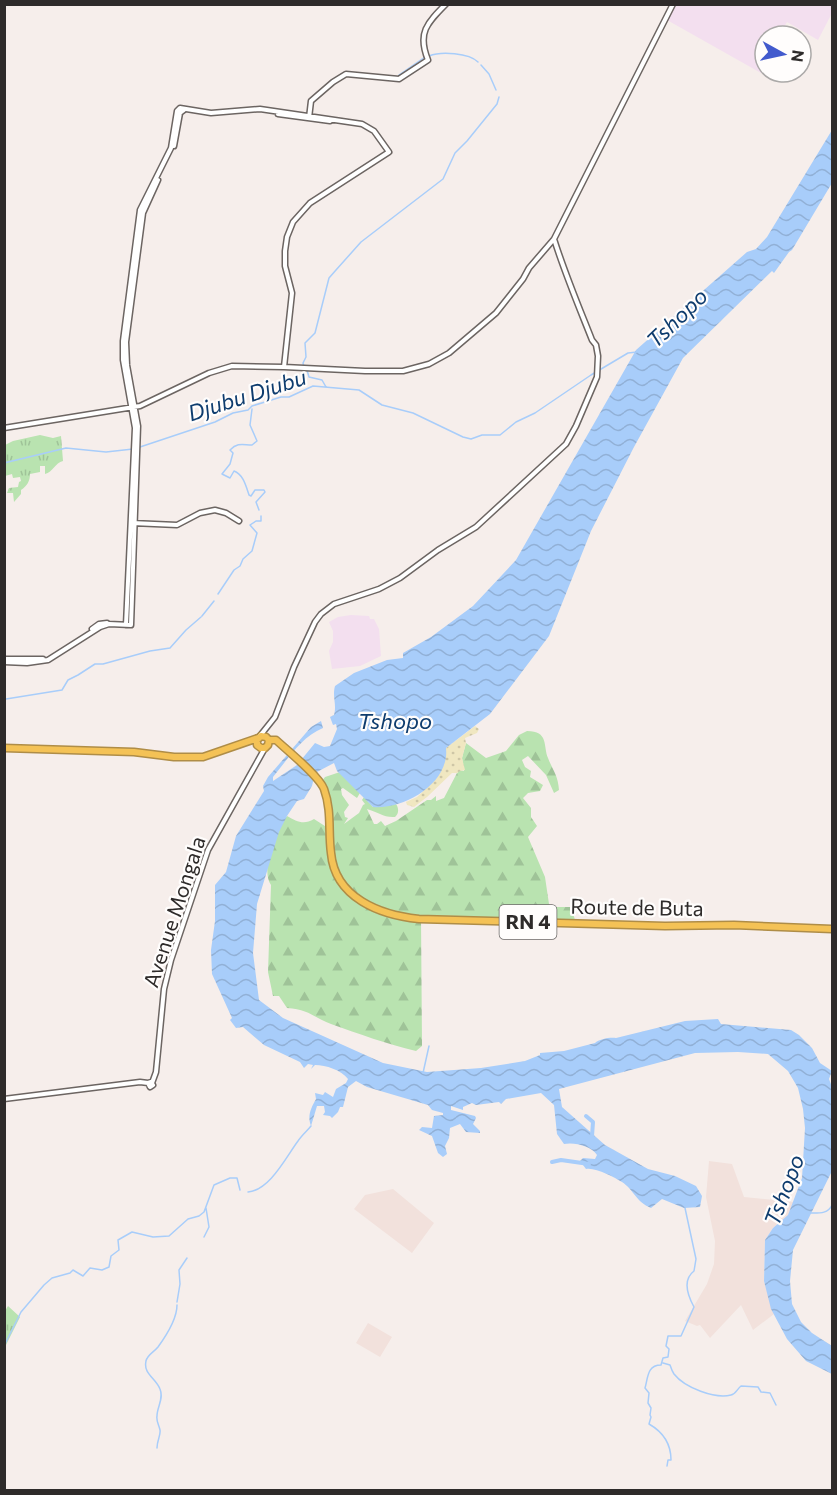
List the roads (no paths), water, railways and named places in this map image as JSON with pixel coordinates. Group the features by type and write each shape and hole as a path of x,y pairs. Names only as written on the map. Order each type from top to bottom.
{"highway":[{"name":"RN 4","path":"4,748 134,752 174,757 203,757 248,742 259,744 264,736 268,739"},
{"path":"259,744 268,745 268,739"},
{"name":"Route de Buta","path":"268,739 276,740 324,788 330,811 331,856 337,873 354,896 374,909 391,915 419,919 832,929"}],"street":[{"path":"309,117 311,101 346,74 399,79 428,60 422,43 424,32 429,21 446,4"},
{"path":"4,428 133,408 155,401 209,373 228,367 396,371 417,368 437,361 496,313 554,238 674,4"},
{"path":"4,661 27,663 48,660 100,627 129,623 135,449 138,426 122,350 140,210 171,148 178,110 182,108 211,113 260,109 366,125 374,131 387,151 308,203 292,222 283,253 291,297 284,367"},
{"path":"259,744 279,707 294,667 319,616 334,604 366,594 400,578 438,550 476,527 569,440 597,377 598,366 596,345 565,273 554,238"},
{"path":"133,523 177,525 200,513 215,510 231,516 237,523"},
{"path":"268,739 271,723"},
{"name":"Avenue Mongala","path":"4,1099 140,1082 150,1083 157,1061 162,998 177,941 207,849 256,761 259,744"}],"water":[{"name":"Tshopo","path":"832,130 832,183 792,250 774,273 772,271 683,358 591,531 549,636 490,714 446,748 441,772 423,792 398,804 373,807 337,771 334,763 315,773 312,786 304,799 297,801 279,832 257,904 253,953 259,1000 283,1018 383,1063 427,1072 481,1068 525,1061 540,1053 564,1051 599,1040 685,1021 718,1019 721,1024 791,1030 799,1035 812,1048 820,1063 832,1071 829,1079 832,1087 831,1173 793,1250 790,1281 792,1304 801,1322 812,1333 832,1346 832,1374 806,1361 787,1339 771,1309 764,1281 765,1240 773,1228 788,1215 802,1178 805,1128 798,1088 788,1071 768,1054 695,1053 559,1089 562,1107 605,1145 648,1169 675,1176 696,1186 702,1196 700,1207 684,1208 662,1199 651,1208 642,1203 622,1182 599,1171 586,1169 580,1161 583,1158 595,1159 597,1155 582,1145 564,1144 557,1134 554,1105 541,1093 506,1099 501,1104 499,1102 476,1105 472,1103 463,1107 463,1110 451,1106 451,1110 475,1116 473,1124 480,1133 466,1132 460,1124 450,1128 445,1146 447,1154 443,1157 438,1153 432,1136 419,1130 422,1127 432,1128 434,1116 443,1115 443,1113 432,1110 428,1105 367,1087 356,1081 348,1087 343,1107 340,1107 332,1118 323,1115 324,1106 317,1106 311,1126 310,1115 316,1099 315,1093 323,1095 325,1092 333,1097 336,1089 348,1079 328,1067 315,1065 311,1069 313,1065 308,1064 304,1068 300,1062 264,1045 243,1027 236,1028 230,1020 232,1018 212,974 211,950 215,921 215,885 226,872 236,836 264,791 263,786 268,777 311,727 321,721 323,728 308,737 295,749 273,777 273,781 297,765 315,743 324,747 330,746 337,729 330,717 335,711 335,686 354,673 387,660 403,658 403,653 431,637 473,606 516,560 636,350 747,252 756,249 767,237"}],"waterway":[{"path":"429,56 455,54 478,62"},
{"path":"399,75 425,57"},
{"path":"481,65 489,74 496,90"},
{"path":"304,367 305,343 315,333 329,278 361,242 443,179 455,153 497,104 499,97"},
{"name":"Djubu Djubu","path":"140,447 215,422 233,413 248,410 252,406 281,397 289,397 313,386 359,390 382,405 413,413 463,437 471,439 482,435 500,435 516,422 535,413 591,375 628,353 637,352"},
{"path":"307,370 309,377 322,380 326,387"},
{"path":"252,409 250,425 257,441 252,445 243,444 233,447 230,450 233,453 230,464 222,474 230,478 234,471 237,473 251,496 255,490 264,490 265,492 256,502 259,510"},
{"name":"Djubu Djubu","path":"4,463 66,448 106,452 133,449"},
{"path":"218,594 234,570 252,551 257,533 250,525 261,521 261,516"},
{"path":"202,616 214,601"},
{"path":"6,699 62,690 68,680 95,664 170,648 201,617"},
{"path":"423,1073 429,1046"},
{"path":"586,1116 593,1122 592,1136"},
{"path":"248,1192 256,1190 270,1179 311,1126"},
{"path":"552,1162 561,1160 589,1164"},
{"path":"4,1346 21,1312 52,1278 73,1270 83,1276 90,1268 102,1270 109,1267 111,1256 119,1250 118,1240 132,1232 153,1237 169,1236 188,1219 204,1212 214,1185 230,1178 237,1178 240,1190"},
{"path":"810,1213 826,1211 832,1205"},
{"path":"204,1237 209,1227 206,1208"},
{"path":"667,1466 668,1460 671,1460 670,1448 662,1434 649,1424 651,1408 648,1403 649,1393 645,1388 653,1367 661,1365 663,1358 668,1357 669,1349 666,1346 668,1336 681,1336 694,1307 688,1293 687,1283 694,1271 696,1259 685,1208"},
{"path":"177,1302 180,1284 179,1270 187,1258"},
{"path":"157,1448 160,1432 157,1413 161,1393 146,1369 146,1361 168,1333 177,1305"},
{"path":"663,1363 670,1365 674,1374 685,1384 709,1394 724,1396 735,1393 741,1386 758,1387 761,1392 770,1393 776,1405"}]}
